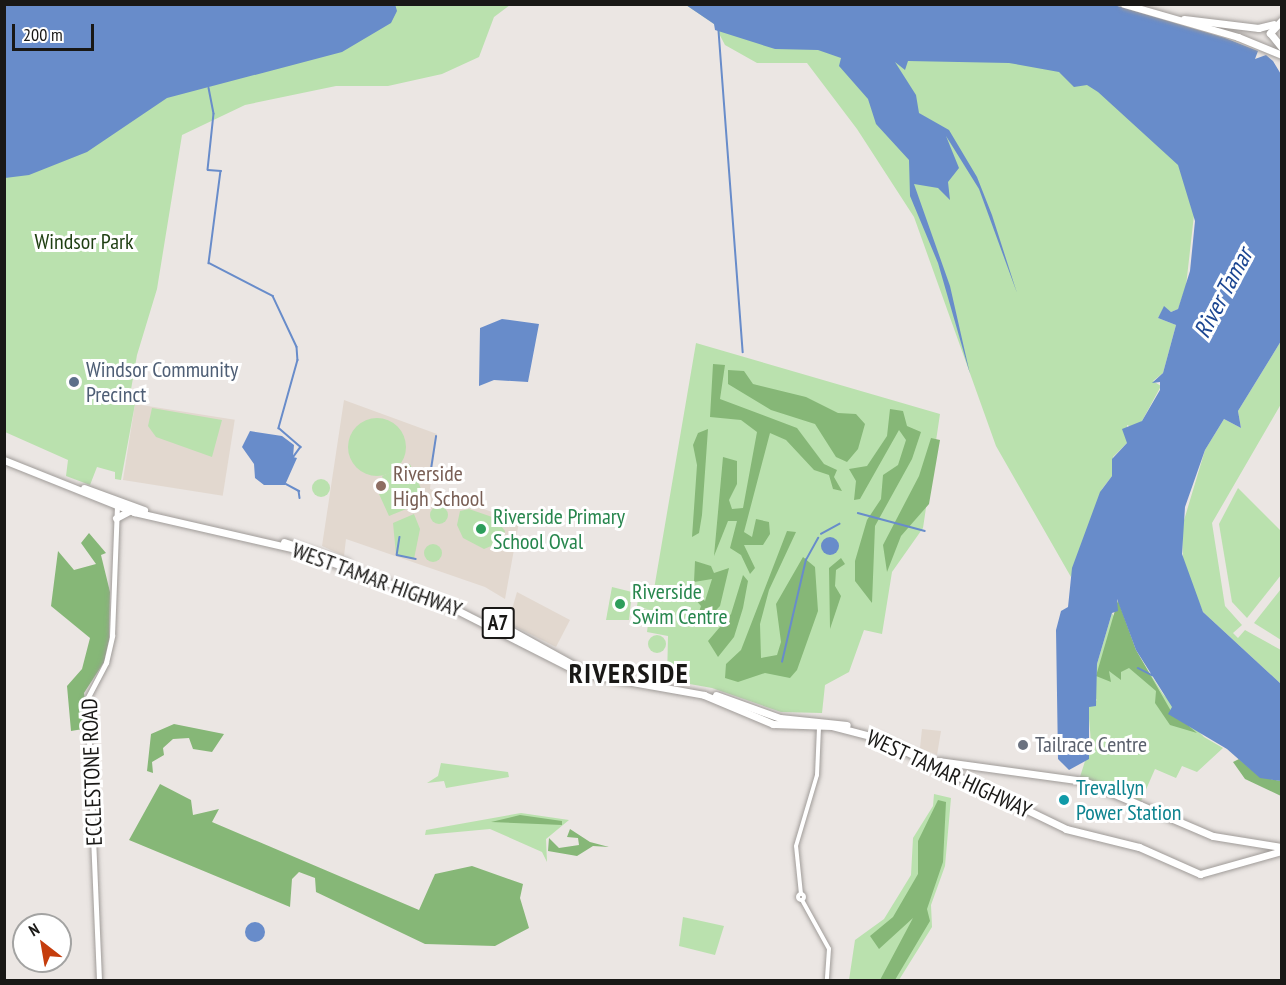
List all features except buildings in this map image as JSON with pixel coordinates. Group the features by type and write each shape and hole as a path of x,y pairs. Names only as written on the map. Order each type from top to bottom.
{"highway":[{"path":"1124,4 1281,50"},
{"path":"1135,4 1164,14 1253,28 1278,21"},
{"path":"1278,21 1270,36 1281,50"},
{"name":"WEST TAMAR HIGHWAY","path":"4,455 117,502 134,512 315,556 474,615 581,673 704,695 773,724 819,723 867,730 964,769 1021,768 1091,783 1213,836 1281,849"},
{"name":"WEST TAMAR HIGHWAY","path":"4,459 117,502 154,513 318,549 478,612 530,645"},
{"path":"116,518 121,511 134,512"},
{"name":"WEST TAMAR HIGHWAY","path":"819,723 878,738 1066,829 1139,847 1200,874 1281,849"},
{"path":"962,778 964,769"}],"main road":[{"name":"ECCLESTONE ROAD","path":"99,981 87,699 110,650 117,502"}],"street":[{"path":"819,723 817,774 796,846 802,900 829,949 827,981"}],"shaded area":[{"name":"Riverside High School","path":"344,400 437,434 430,489 519,522 505,599 485,587 346,539 344,556 322,546"},
{"path":"135,404 235,420 223,496 123,480"},
{"path":"517,592 570,620 556,647 508,623"},
{"path":"654,663 669,665 667,679 652,677"},
{"path":"922,729 941,731 937,755 920,748"}],"green space":[{"name":"Windsor Park","path":"4,5 510,5 494,17 479,57 442,74 388,86 336,86 245,105 182,135 157,289 137,355 129,401 135,404 121,480 115,479 115,472 97,467 90,485 66,476 68,460 5,432"},
{"path":"686,5 1055,59 1117,74 1199,171 1186,286 1178,309 1171,312 1164,307 1158,318 1176,325 1163,373 1153,381 1161,386 1142,421 1134,428 1127,425 1127,443 1113,457 1112,476 1102,489 1071,577 996,446 914,217 857,129 807,63 757,63 725,45 714,24"},
{"path":"1281,341 1281,404 1212,523 1225,606 1242,625 1233,633 1238,638 1245,630 1281,650 1281,684 1203,612 1183,567 1182,527 1205,450 1224,419 1241,428 1238,411"},
{"path":"696,343 940,414 923,528 892,572 882,634 864,630 849,672 825,685 822,713 781,712 712,688 667,680 668,636 647,632 648,624 634,622 636,608 650,610 637,606 639,592 653,595"},
{"path":"713,364 725,365 720,399 797,428 824,464 837,470 834,477 842,491 833,489 829,475 814,470 786,440 770,433 744,532 752,537 756,519 769,522 770,534 763,545 744,545 755,568 750,574 741,555 730,548 737,521 728,521 714,556 723,457 737,461 737,484 729,500 732,509 743,508 757,432 741,420 710,417"},
{"path":"728,370 744,371 753,384 806,397 838,413 856,414 865,424 858,449 847,462 836,457 815,424 771,410 728,384"},
{"path":"152,408 222,420 212,457 156,437 148,426"},
{"path":"890,409 903,411 907,426 921,432 912,459 875,526 872,603 855,581 855,561 867,520 881,499 883,475 898,465 906,440 899,430 860,499 854,500 856,481 849,469 867,466 887,436"},
{"path":"377,418 393,423 401,431 406,447 401,463 393,471 377,476 361,471 353,463 348,447 353,431 361,423"},
{"path":"708,429 702,515 699,533 692,537 697,465 693,445 698,433"},
{"path":"931,438 940,440 929,504 901,536 887,572 883,545 919,476"},
{"path":"410,464 416,478 401,485 417,479 426,501 389,516 379,494 393,488 387,490 382,476"},
{"path":"321,479 327,482 330,488 327,494 321,497 315,494 312,488 315,482"},
{"path":"1238,488 1281,531 1281,575 1247,618 1232,602 1219,524"},
{"path":"439,506 445,509 448,515 445,521 439,524 433,521 430,515 433,509"},
{"name":"Riverside Primary School Oval","path":"469,509 495,518 505,531 503,541 484,549 463,538 457,525 460,511"},
{"path":"414,514 420,529 414,559 396,555 393,523"},
{"path":"787,531 796,532 769,590 760,624 761,658 777,655 781,642 776,604 803,557 815,567 818,611 797,670 790,678 765,673 738,682 725,678 726,664 741,650"},
{"path":"89,533 106,553 101,555 110,592 109,640 104,662 84,693 89,728 71,731 67,686 82,669 90,638 51,606 58,551 74,570 96,564 81,543"},
{"path":"433,544 439,547 442,553 439,559 433,562 427,559 424,553 427,547"},
{"path":"841,558 845,564 836,570 835,586 841,596 830,629 829,568"},
{"path":"695,561 711,566 714,573 729,568 720,606 703,624 696,621 701,606 688,591 691,587 705,601 712,579 694,582"},
{"path":"743,575 748,581 743,608 734,637 718,657 708,641 731,614"},
{"name":"Riverside Swim Centre","path":"612,587 632,592 629,620 606,620"},
{"path":"1281,589 1281,640 1254,623"},
{"path":"1118,600 1136,650 1171,711 1197,733 1170,725 1155,703 1156,691 1129,668 1121,672 1121,680 1109,671 1111,682 1096,676"},
{"path":"1112,613 1163,694 1204,737 1223,748 1197,772 1182,766 1176,778 1155,769 1141,801 1080,777 1091,742 1088,707 1097,700 1092,695 1097,664"},
{"path":"657,635 663,638 666,644 663,650 657,653 651,650 648,644 651,638"},
{"path":"174,724 224,734 212,752 193,749 189,738 173,739 163,748 164,755 152,762 153,773 147,771 151,734"},
{"path":"1239,759 1260,777 1281,781 1281,796 1245,779 1233,762"},
{"path":"441,763 508,772 509,777 446,788 444,781 427,783 438,776"},
{"path":"160,784 191,800 193,815 219,809 212,822 419,910 435,874 472,866 523,884 520,898 529,928 495,946 425,944 316,892 315,878 299,872 292,879 290,907 129,840"},
{"path":"934,794 951,798 945,866 931,905 932,927 899,980 849,980 855,940 884,919 911,875 913,838 933,806"},
{"path":"938,800 946,802 943,862 927,909 930,921 895,980 880,980 913,918 879,949 870,936 893,917 918,874 918,841"},
{"path":"521,813 569,820 546,839 547,862 542,852 490,829 425,835 426,830"},
{"path":"520,815 562,821 562,825 491,822"},
{"path":"570,829 590,842 609,847 593,846 577,856 548,851 549,838 559,848 579,845 578,838 567,837"},
{"path":"683,917 724,926 715,955 679,946"}],"water":[{"path":"5,4 395,4 397,11 391,23 342,52 167,98 87,152 29,175 5,178"},
{"name":"River Tamar","path":"686,5 1114,5 1225,38 1258,51 1255,59 1266,55 1273,61 1282,76 1281,341 1238,411 1241,428 1224,419 1205,450 1185,507 1182,554 1203,612 1281,684 1281,781 1260,778 1227,749 1168,714 1172,707 1136,650 1117,599 1118,611 1112,613 1097,664 1096,706 1089,707 1089,759 1069,770 1058,759 1056,630 1061,611 1068,607 1072,568 1100,492 1112,476 1112,459 1127,443 1122,429 1142,421 1160,390 1160,382 1152,383 1163,373 1176,325 1158,318 1164,306 1171,312 1178,309 1190,271 1195,221 1178,165 1098,92 1087,85 1074,87 1059,72 1009,63 908,61 905,70 895,62 916,95 919,113 949,130 977,177 1017,293 979,189 946,136 959,168 948,182 950,200 938,188 914,184 950,286 970,374 938,263 910,196 909,160 876,124 868,99 839,66 841,58 818,50 775,49 715,30 714,24"},
{"path":"502,319 539,324 528,382 494,380 479,386 480,328"},
{"path":"250,431 282,436 294,445 293,457 297,458 285,485 264,485 255,478 254,464 242,447"},
{"path":"826,537 834,537 839,542 837,553 826,555 821,550 821,542"},
{"path":"255,922 262,925 265,932 262,939 255,942 248,939 245,932 248,925"}],"waterway":[{"path":"719,31 743,352"},
{"path":"209,88 214,114 208,170 221,171 209,263 273,296 297,347 298,360 279,428 301,447 293,458"},
{"path":"429,482 436,437"},
{"path":"286,484 299,491 300,498"},
{"path":"858,513 925,531"},
{"path":"821,534 839,524"},
{"path":"400,537 397,555 416,559"},
{"path":"782,662 806,560 818,538"},
{"path":"1138,668 1152,675"}],"place":[{"name":"Windsor Community Precinct","path":"74,382"},
{"name":"Riverside High School","path":"381,486"},
{"name":"Riverside Primary School Oval","path":"481,529"},
{"name":"Riverside Swim Centre","path":"620,604"},
{"name":"Tailrace Centre","path":"1023,745"},
{"name":"Trevallyn Power Station","path":"1064,800"}],"district":[{"name":"RIVERSIDE","path":"629,673"}]}
